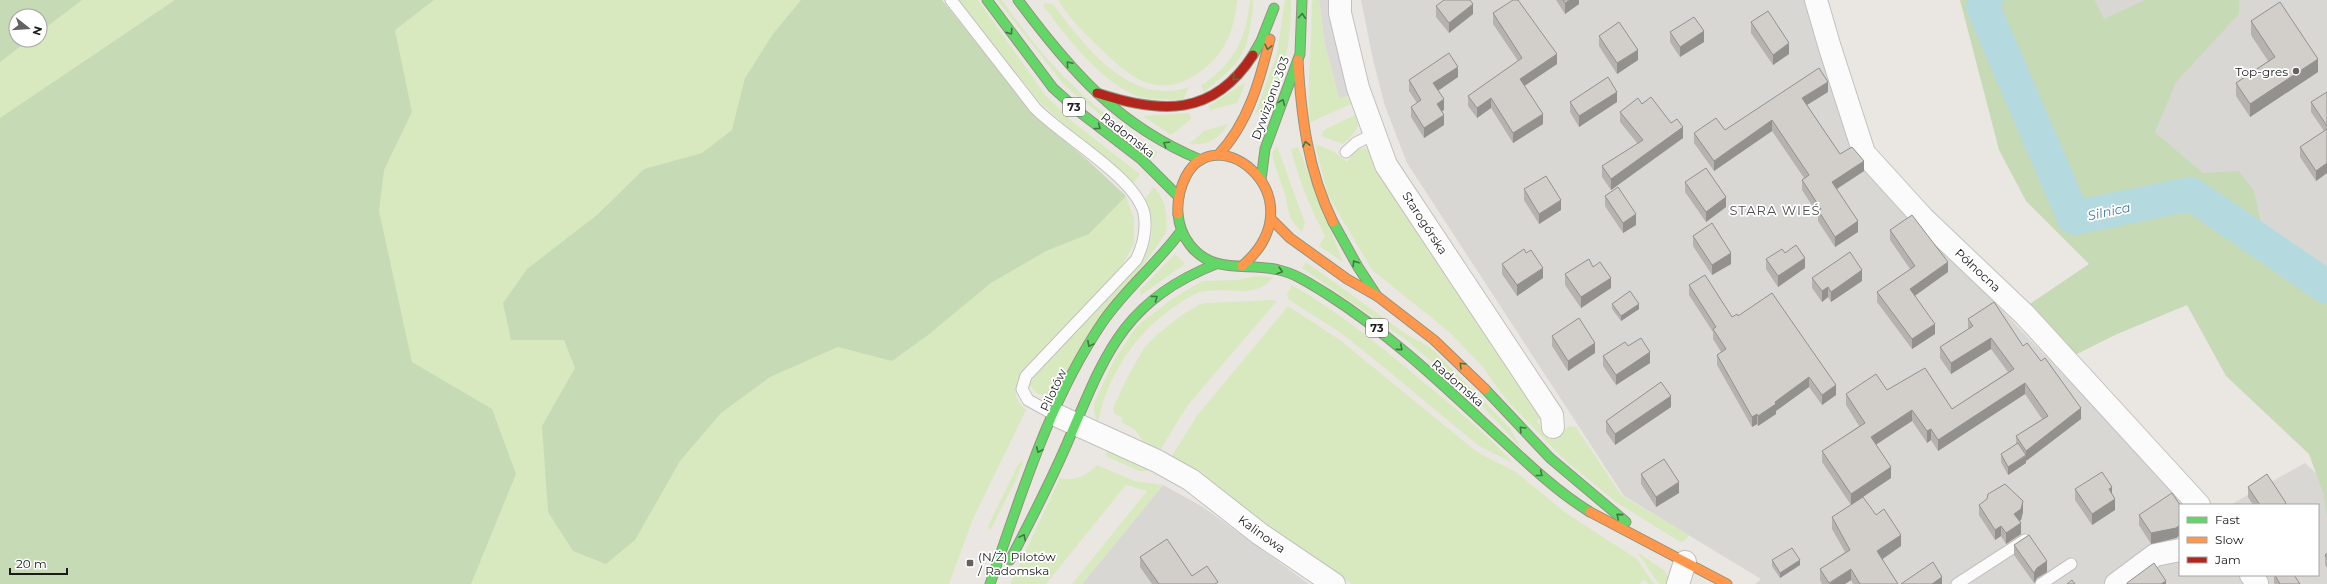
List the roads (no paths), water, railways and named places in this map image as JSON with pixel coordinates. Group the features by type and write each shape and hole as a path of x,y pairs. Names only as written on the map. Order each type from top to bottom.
{"main road":[{"name":"Radomska","path":"987,0 1018,44 1053,88 1082,114 1142,160 1179,197"},
{"name":"Radomska","path":"1018,0 1062,57 1096,93 1147,132 1181,153 1202,160"},
{"name":"Dywizjonu 303","path":"1261,180 1261,164 1268,135 1298,60 1302,0"},
{"path":"1096,93 1127,104 1144,108 1186,107 1220,93 1242,72 1259,45 1274,4"},
{"name":"Dywizjonu 303","path":"1218,155 1231,141 1258,83 1271,36 1274,4"},
{"path":"1298,60 1302,123 1311,168 1324,204 1350,255 1377,296"},
{"name":"73","path":"1218,155 1202,160 1193,166 1184,179 1179,197 1178,216 1181,231 1188,244 1199,255 1216,264 1231,267 1242,266"},
{"path":"1218,155 1239,161 1254,171 1261,180 1271,200 1272,220 1262,247 1242,266"},
{"name":"Radomska","path":"1272,220 1290,238 1330,267 1377,296 1434,340 1462,365 1550,458 1648,541"},
{"name":"Pilotów","path":"990,584 1029,474 1055,415 1094,335 1111,311 1168,251 1181,231"},
{"path":"998,584 1032,520 1104,362 1127,325 1147,304 1174,284 1195,272 1216,264"},
{"name":"Radomska","path":"1242,266 1259,265 1280,270 1333,298 1378,330 1467,405 1529,464 1578,504 1599,518 1648,541 1685,562 1714,581"}],"street":[{"name":"Starogórska","path":"1340,0 1340,13 1358,88 1386,165 1552,415 1553,427"},
{"name":"Północna","path":"1816,0 1864,153 1923,218 2026,315 2198,504"},
{"name":"Kalinowa","path":"1055,415 1157,461 1191,480 1260,534 1334,584"},
{"path":"2116,584 2156,555 2179,550"},
{"path":"1678,584 1680,572 1685,562"}],"lane":[{"path":"951,0 1035,108 1118,177 1133,192 1144,213 1143,245 1136,260 1026,376 1022,389 1028,400 1055,415"},
{"path":"1346,152 1356,143 1374,134"},
{"path":"1957,584 2029,538"},
{"path":"2041,584 2071,564"}],"waterway":[{"name":"Silnica","path":"1986,0 1983,7 2074,218 2191,194 2327,287"}],"place":[{"name":"Top-gres","path":"2296,71"},
{"name":"(N/Ż) Pilotów / Radomska","path":"970,563"}],"district":[{"name":"STARA WIEŚ","path":"1775,210"}]}
